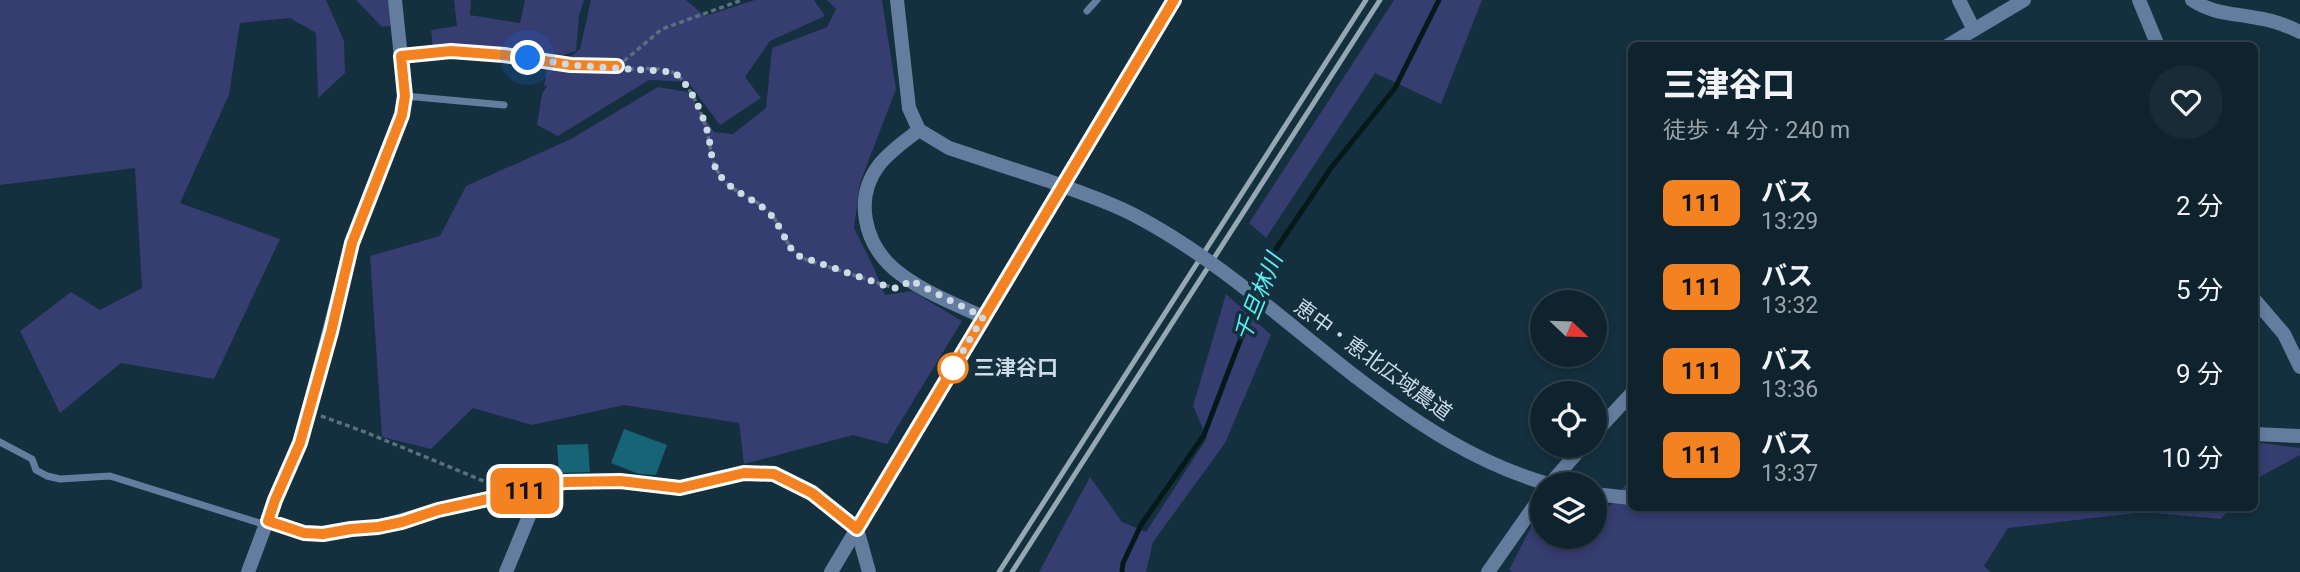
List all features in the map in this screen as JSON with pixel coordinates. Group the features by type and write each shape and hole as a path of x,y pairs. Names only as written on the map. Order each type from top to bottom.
{"street":[{"path":"248,572 300,443 352,243 402,115 405,96 395,0"},
{"path":"897,0 909,108 919,130 892,150 877,167 864,202 868,234 893,268 910,280 983,317"},
{"path":"831,572 1174,0"},
{"path":"1959,0 1974,30"},
{"path":"1954,42 2024,0"},
{"path":"2139,0 2156,42"},
{"path":"2194,0 2206,9 2282,24 2300,32"},
{"name":"恵中・恵北広域農道","path":"919,130 949,148 1046,180 1135,216 1176,240 1228,277 1405,414 1460,448 1530,478"},
{"path":"2258,304 2284,334 2300,367"},
{"path":"1607,420 1628,397"},
{"path":"2258,434 2300,436"},
{"path":"1561,472 1573,458"},
{"path":"267,523 304,533 323,534 402,522 438,510 565,482 606,481 680,488 744,473 774,474 812,493 857,529 869,572"},
{"path":"506,572 534,504 532,489"},
{"path":"1607,495 1628,498"},
{"path":"1488,572 1530,512"}],"lane":[{"path":"1087,11 1097,0"},
{"path":"401,56 451,51 504,55 571,65 617,66"},
{"path":"405,96 504,105"},
{"path":"0,442 32,459 36,470 47,476 60,479 110,476 267,523"}],"path":[{"path":"742,0 662,29 617,66 620,69 665,70 674,72 681,78 703,117 718,173 729,186 763,207 772,216 796,255 892,288 901,288 910,280"},
{"path":"309,412 459,470 499,489 502,497"}],"shaded area":[{"path":"0,0 326,0 344,41 345,73 318,98 316,33 290,18 240,23 229,95 180,203 280,239 214,379 121,363 60,413 20,331 71,292 100,310 142,288 135,168 0,185"},
{"path":"356,0 393,0 396,25 382,27"},
{"path":"454,0 471,0 470,15 520,23 525,0 584,0 579,16 576,51 558,57 556,73 562,64 580,49 591,0 686,0 705,16 755,0 814,0 825,16 770,41 745,77 761,98 720,125 688,82 649,80 558,136 537,125 542,94 547,86 544,86 550,56 454,47 433,48 431,30 457,26"},
{"path":"827,0 882,0 896,89 860,183 854,228 885,295 912,291 962,321 887,444 853,435 744,464 739,423 624,405 532,425 473,408 431,449 382,437 370,256 440,236 466,186 571,139 658,87 688,92 714,132 733,134 766,108 772,48 827,27 836,9"},
{"path":"1394,0 1482,0 1441,104 1375,73 1266,238 1249,223"},
{"path":"1226,294 1271,335 1225,443 1153,542 1146,572 1039,572 1090,477 1122,522 1146,532 1207,438 1193,406"},
{"path":"2258,443 2300,448 2300,455 2258,478"},
{"path":"1628,481 1628,511 2228,511 2221,519 2144,512 2008,528 1984,566 1991,572 1509,570 1530,529 1530,549 1607,549 1607,506 1610,506"}],"building":[{"path":"624,429 667,445 656,475 639,474 611,463"},
{"path":"588,444 590,472 559,473 557,445"}],"waterway":[{"name":"千旦林川","path":"1122,572 1123,563 1141,525 1204,435 1274,252 1331,168 1395,88 1439,0"}],"railway":[{"path":"999,572 1366,0"},
{"path":"1012,572 1380,0"}],"bus line":[{"name":"111","path":"617,66 571,65 504,55 451,51 401,56 405,96 402,115 352,243 300,443 268,521 304,533 323,534 402,522 438,510 565,482 620,481 680,488 744,473 774,474 812,493 857,529 1174,0"}],"place":[{"name":"三津谷口","path":"953,368"}],"route":[{"path":"528,58 571,65 617,66 620,69 674,72 681,78 703,117 718,173 729,186 763,207 772,216 796,255 892,288 901,288 910,280 983,317 953,368"}]}
